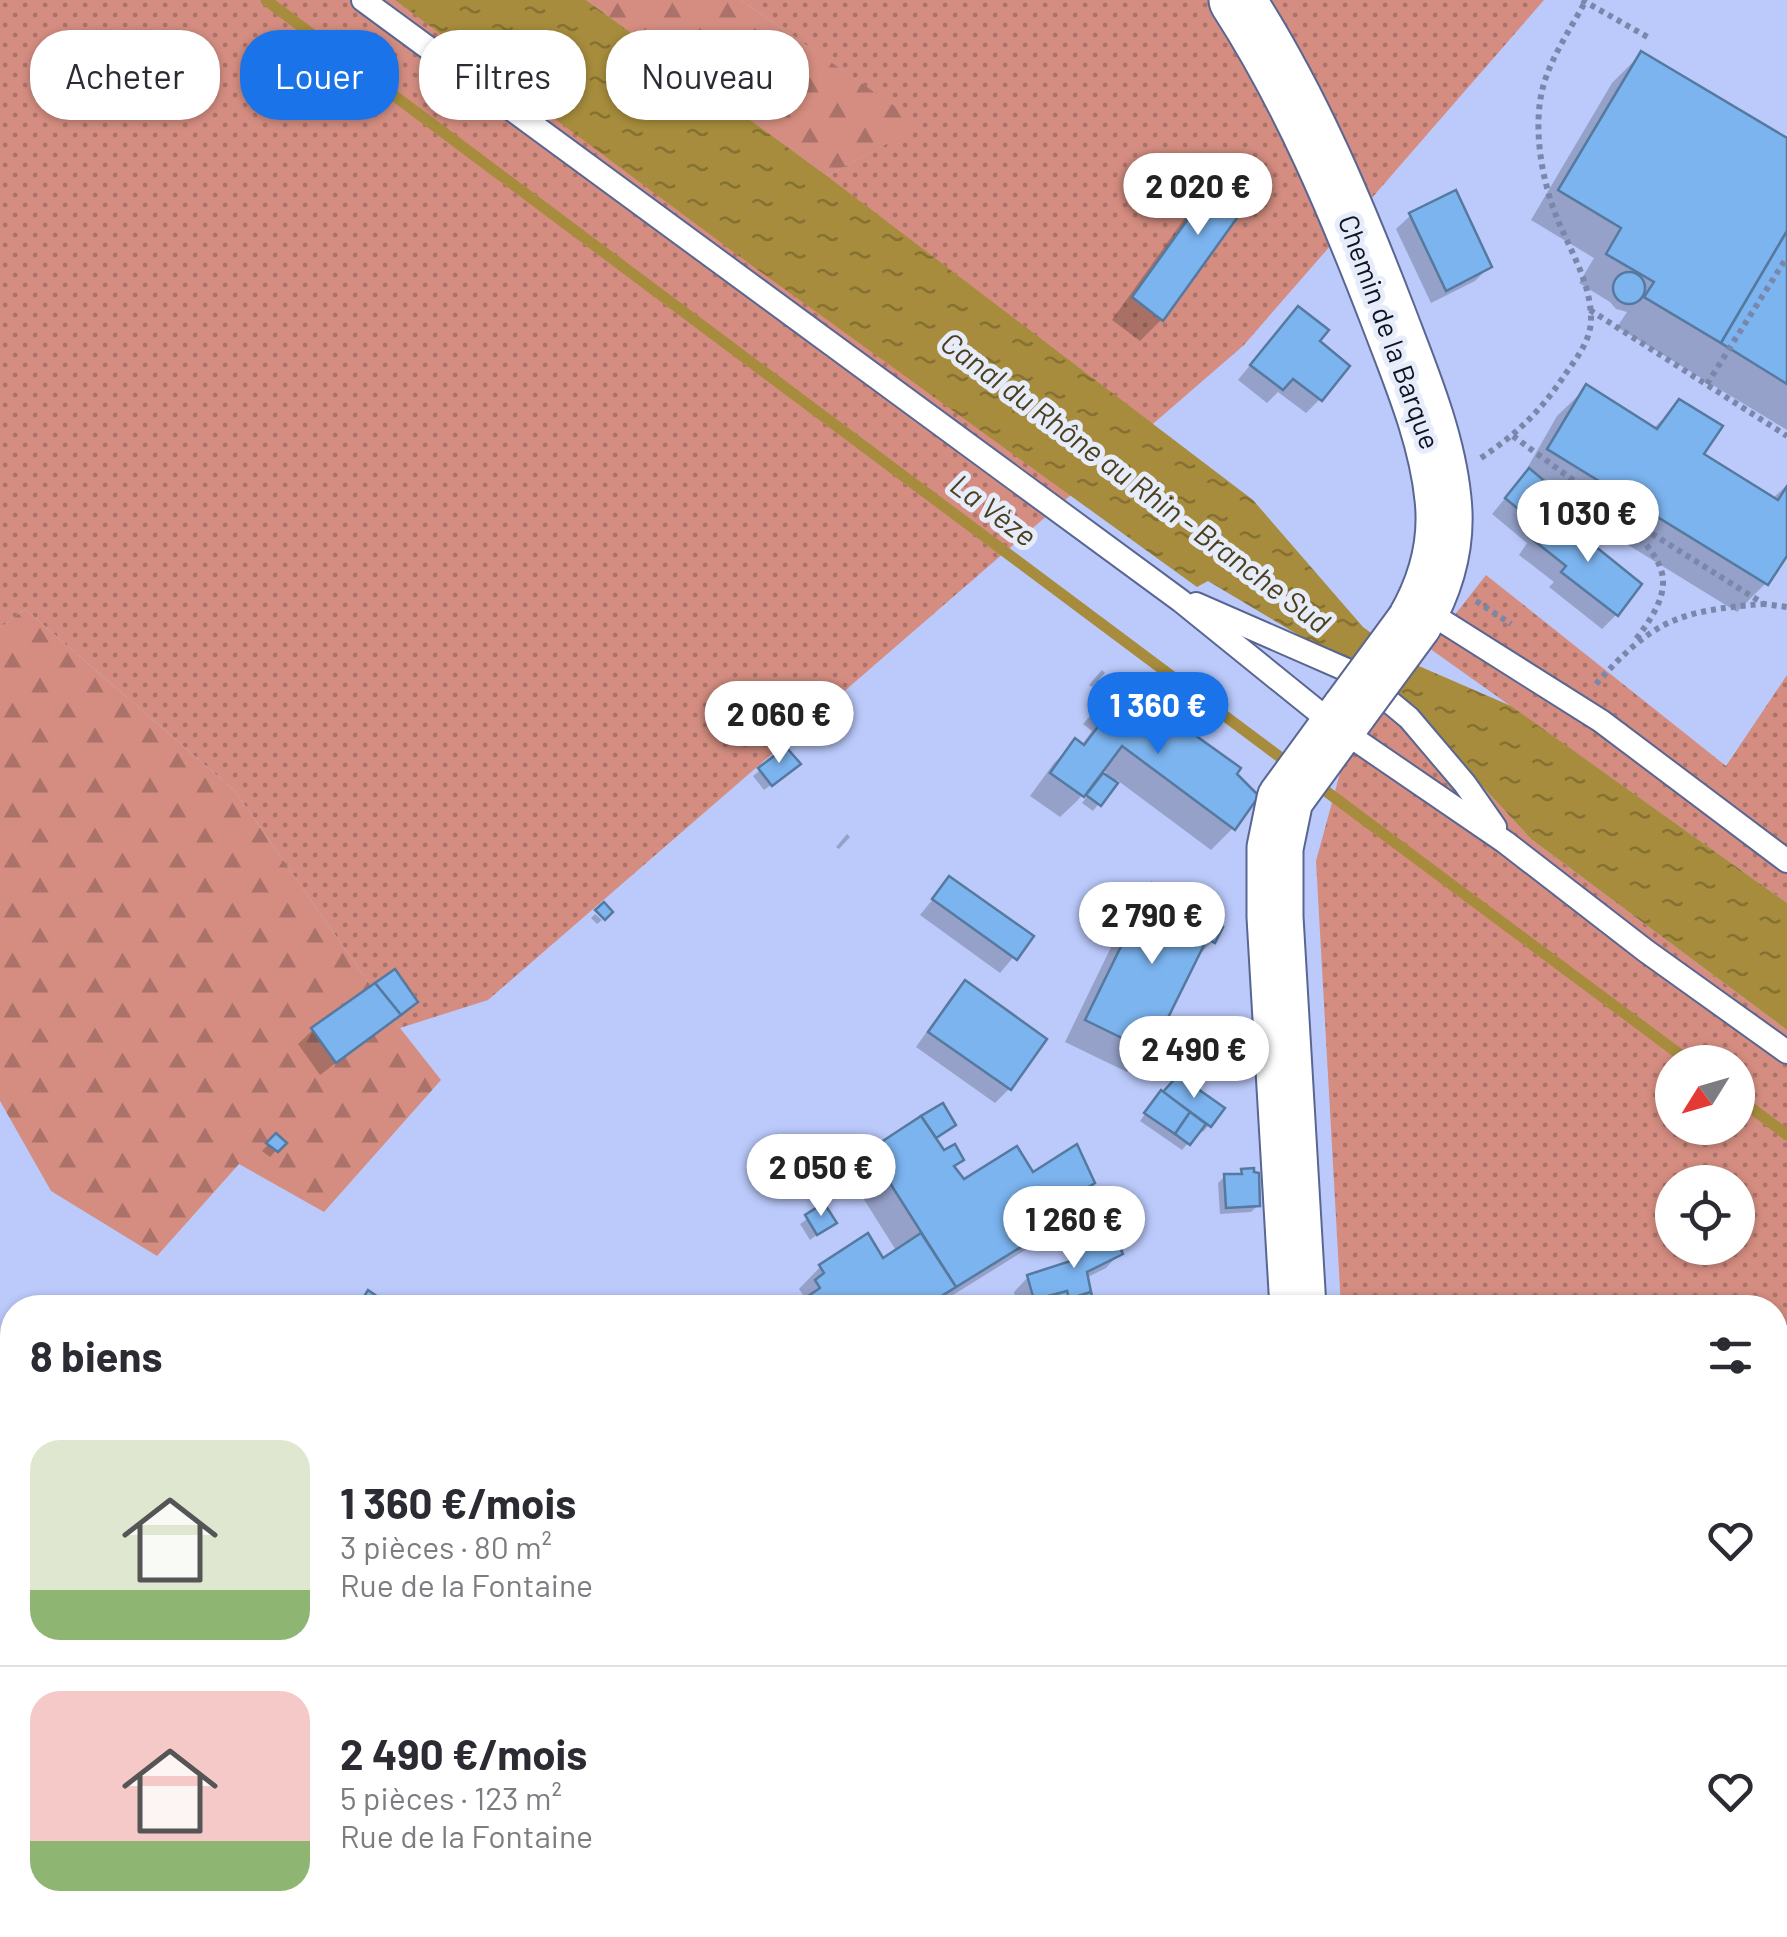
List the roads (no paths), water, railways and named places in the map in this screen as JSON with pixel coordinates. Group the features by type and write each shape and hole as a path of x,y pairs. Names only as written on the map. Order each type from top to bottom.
{"street":[{"name":"Chemin de la Barque","path":"1238,0 1276,61 1352,222 1414,387 1444,500 1442,553 1418,616 1286,800 1274,848 1297,1295"}],"lane":[{"path":"363,0 1181,600 1339,724 1787,1052"},
{"path":"1181,600 1212,609 1335,662 1385,696 1465,784 1505,842"},
{"path":"1418,616 1601,721 1787,861"}],"water":[{"name":"Canal du Rhône au Rhin - Branche Sud","path":"395,0 586,0 627,30 606,30 606,120 750,120 827,176 1253,500 1363,627 1412,663 1511,706 1787,903 1787,1030 1531,839 1397,694 1208,581 1197,587 556,120 586,120 586,30 435,30"}],"waterway":[{"name":"La Vèze","path":"266,0 1292,766"},
{"name":"La Vèze","path":"1315,783 1667,1045"},
{"name":"La Vèze","path":"1755,1111 1787,1135"}]}
